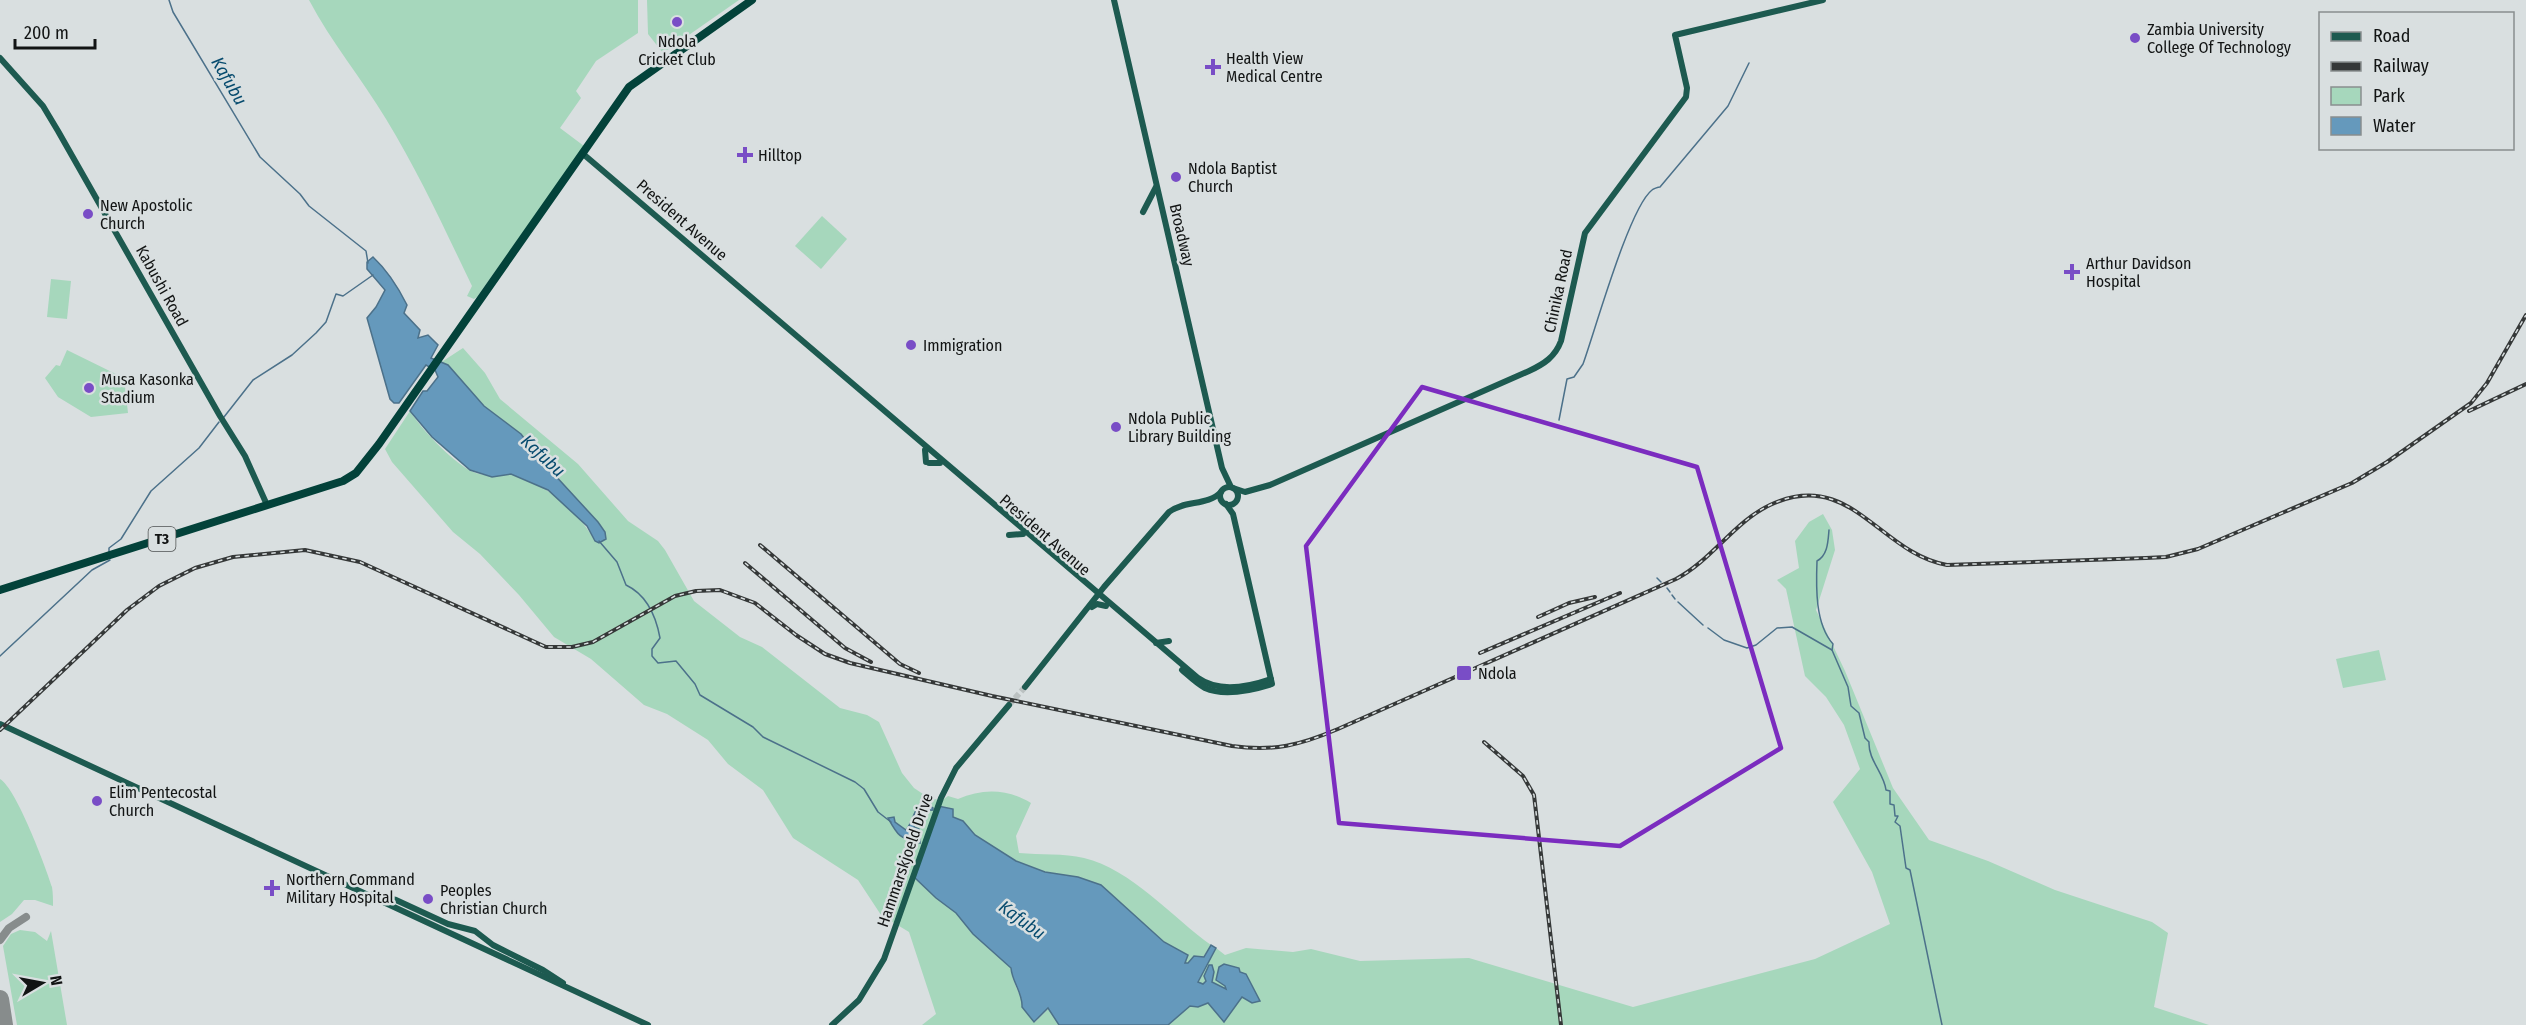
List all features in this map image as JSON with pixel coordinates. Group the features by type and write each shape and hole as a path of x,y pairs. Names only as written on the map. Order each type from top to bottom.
{"highway":[{"name":"T3","path":"0,590 343,481 356,474 632,84 752,0"}],"main road":[{"name":"Broadway","path":"1114,0 1224,476"},
{"name":"Chinika Road","path":"1245,492 1280,480 1529,371 1551,358 1561,341 1585,233 1686,97 1687,88 1675,35 1822,0"},
{"name":"Kabushi Road","path":"0,58 43,106 58,131 220,417 245,456 267,505"},
{"name":"President Avenue","path":"582,153 1203,686 1246,690 1271,682 1233,514"},
{"path":"1143,212 1153,197 1157,185"},
{"path":"939,448 940,461 927,462 927,449 939,448"},
{"path":"1224,476 1237,492 1233,514"},
{"path":"1224,476 1220,498 1233,514"},
{"path":"1025,687 1089,608 1099,597 1105,589 1172,509 1213,498 1222,491 1232,488 1245,492 1236,501 1225,503 1214,501 1174,512 1105,589 1090,590 1089,608"},
{"path":"1022,519 1024,532 1009,533 1009,520 1022,519"},
{"path":"1089,608 1097,604 1106,604 1105,589"},
{"name":"President Avenue","path":"1106,604 1156,643 1183,668"},
{"path":"1156,643 1170,642 1171,656"},
{"name":"Hammarskjoeld Drive","path":"832,1025 859,1000 884,959 951,775 1009,705"},
{"path":"0,724 244,839 364,892 448,924 475,931 502,950 570,989 648,1025"},
{"path":"401,906 537,971"}],"highlighted area":[{"path":"1422,387 1697,467 1781,748 1620,846 1339,823 1306,546"}],"green space":[{"path":"309,0 638,0 638,33 596,61 576,91 581,98 560,128 584,146 474,299 467,296 472,286 410,160 377,104 327,31"},
{"name":"Ndola Cricket Club","path":"647,0 739,0 663,53 648,34"},
{"path":"822,216 847,239 821,269 795,246"},
{"path":"51,279 71,281 67,319 47,317"},
{"path":"463,348 485,373 500,399 578,464 628,521 658,541 694,601 740,637 762,647 840,708 867,715 879,722 902,773 914,788 926,796 941,801 948,796 958,799 977,793 995,792 1013,795 1031,803 1016,836 1019,853 1076,856 1118,872 1135,883 1211,945 1203,957 1194,957 1184,963 1188,955 1164,942 1101,885 1078,877 1045,872 1016,861 975,835 963,821 953,817 953,809 938,806 914,876 936,898 956,913 973,934 1011,968 1017,989 1035,1022 1049,1008 1059,1025 922,1025 936,1014 909,932 881,915 858,880 793,838 763,790 728,764 708,740 667,714 644,705 591,659 554,637 519,595 480,554 453,532 392,462 385,449 410,411 437,444 469,470 487,475 509,474 535,484 569,508 588,529 595,541 606,535 598,522 541,460 521,434 484,406 448,365 440,363"},
{"name":"Musa Kasonka Stadium","path":"67,350 124,378 128,413 91,417 58,397 45,378 56,365 60,366"},
{"path":"1823,514 1832,530 1835,550 1816,610 1845,671 1893,788 1929,840 1988,861 2055,890 2152,922 2168,933 2154,1007 2209,1025 1168,1025 1190,1006 1198,1007 1208,1003 1224,1021 1240,972 1238,968 1224,965 1216,980 1226,989 1212,982 1214,972 1204,976 1206,980 1203,984 1198,982 1216,948 1225,955 1246,948 1293,952 1311,949 1360,961 1469,958 1633,1007 1815,959 1890,924 1872,872 1833,802 1860,769 1844,725 1826,697 1805,676 1786,589 1777,580 1799,568 1795,541 1809,522"},
{"path":"2379,650 2386,680 2343,688 2336,659"},
{"path":"0,779 7,785 14,797 37,846 52,887 53,906 35,900 24,900 12,914 0,922"},
{"path":"20,930 35,932 47,941 51,931 67,1025 17,1025 3,946 11,934"}],"water":[{"path":"373,257 400,292 407,305 404,313 420,330 418,338 428,335 438,345 431,358 448,365 484,406 521,434 541,460 598,522 605,532 606,539 599,543 595,541 587,526 548,490 511,474 492,477 470,470 432,437 410,411 423,391 427,391 438,377 435,370 426,365 399,403 394,403 390,399 367,318 385,290 367,269 367,262"},
{"path":"924,803 933,810 920,811 914,827 919,829 920,843 908,840 894,829 888,818 894,817 895,822 906,830 920,805"},
{"path":"938,806 953,809 953,817 963,821 975,835 1016,861 1045,872 1078,877 1101,885 1164,942 1188,955 1185,963 1188,963 1194,956 1204,957 1211,945 1216,948 1198,982 1203,984 1206,981 1204,976 1209,965 1212,965 1214,972 1212,982 1226,989 1216,980 1219,967 1224,964 1239,968 1240,972 1246,974 1260,1001 1252,1003 1242,997 1224,1022 1208,1003 1198,1007 1190,1006 1168,1025 1059,1025 1048,1008 1034,1022 1022,1007 1011,968 973,934 956,913 913,876"}],"waterway":[{"name":"Kafubu","path":"169,0 173,12 260,157 300,194 309,206 366,251 368,263"},
{"path":"1559,420 1567,379 1574,377 1583,364 1613,271 1643,201 1652,190 1660,187 1728,106 1749,63"},
{"path":"224,417 253,380 292,355 316,333 326,322 336,294 343,296 373,275"},
{"path":"109,554 109,548 121,539 151,491 199,448 219,422"},
{"path":"1829,530 1825,551 1817,561 1817,582 1820,616 1827,636 1833,644 1832,650"},
{"name":"Kafubu","path":"599,541 617,562 626,585 640,594 653,614 660,638 652,649 652,656 658,663 676,661 695,684 700,695 753,727 763,737 855,782 864,789 878,812 891,822"},
{"path":"0,656 92,570 110,560"},
{"path":"1657,578 1661,582"},
{"path":"1667,588 1670,592"},
{"path":"1672,595 1675,599"},
{"path":"1678,602 1703,625"},
{"path":"1708,628 1724,640 1747,648 1756,645 1777,628 1792,627 1832,650 1848,687 1851,706 1859,713 1871,755 1886,790 1890,791 1890,804 1894,805 1895,816 1898,816 1895,822 1900,826 1906,868 1910,870 1942,1025"}],"taxiway":[{"path":"0,940 9,928 26,917"}],"runway":[{"path":"0,999 4,1025"}],"tunnel":[{"path":"1009,705 1025,687"}],"railway":[{"path":"0,730 127,610 159,586 195,568 233,557 305,550 360,562 546,647 572,647 593,642 675,596 696,591 720,590 755,603 825,654 850,663 992,696 1232,746 1247,748 1286,746 1338,729 1676,579 1701,562 1757,512 1798,496 1822,497 1843,504 1902,545 1923,557 1947,565 2166,557 2198,549 2352,483 2387,462 2471,403 2487,383 2526,315"},
{"path":"2469,411 2526,384"},
{"path":"760,545 900,664 919,673"},
{"path":"745,563 845,648 871,662"},
{"path":"1480,653 1620,593"},
{"path":"1538,617 1569,603 1595,597"},
{"path":"1484,742 1523,776 1534,795 1561,1025"}],"place":[{"name":"Ndola Cricket Club","path":"677,22"},
{"name":"Zambia University College Of Technology","path":"2135,38"},
{"name":"Health View Medical Centre","path":"1213,67"},
{"name":"Hilltop","path":"745,155"},
{"name":"Ndola Baptist Church","path":"1176,177"},
{"name":"New Apostolic Church","path":"88,214"},
{"name":"Arthur Davidson Hospital","path":"2072,272"},
{"name":"Immigration","path":"911,345"},
{"name":"Musa Kasonka Stadium","path":"89,388"},
{"name":"Ndola Public Library Building","path":"1116,427"},
{"name":"Ndola","path":"1464,673"},
{"name":"Elim Pentecostal Church","path":"97,801"},
{"name":"Northern Command Military Hospital","path":"272,888"},
{"name":"Peoples Christian Church","path":"428,899"}]}
